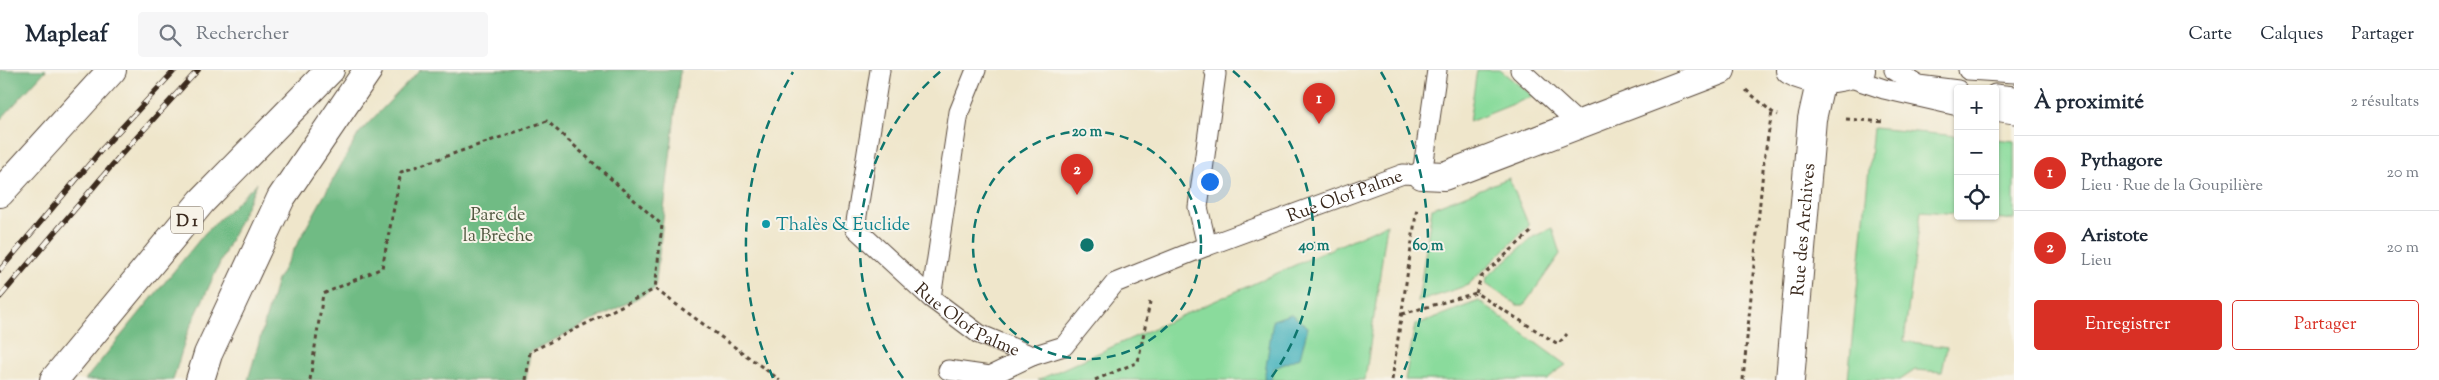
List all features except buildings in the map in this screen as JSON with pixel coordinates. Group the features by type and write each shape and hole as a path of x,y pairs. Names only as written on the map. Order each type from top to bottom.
{"main road":[{"path":"0,193 112,70"},
{"name":"D 1","path":"54,380 202,202 330,70"},
{"path":"200,380 208,354 281,198 368,70"},
{"path":"1790,70 1821,79 1855,73"},
{"path":"1422,174 1444,176 1580,125 1732,78"},
{"name":"Rue des Archives","path":"1790,380 1812,119 1821,79"}],"lane":[{"name":"Rue Olof Palme","path":"880,70 856,228 931,298 979,334 1032,356 1064,346 1115,282 1403,174 1422,174"},
{"path":"931,298 959,112 976,70"},
{"path":"1208,246 1198,207 1216,74 1214,70"},
{"path":"1422,174 1437,70"},
{"path":"1520,70 1580,125"},
{"path":"1894,70 1918,85 1954,90"},
{"path":"1968,70 2014,73"},
{"path":"1855,73 1884,89 1954,105"},
{"path":"1999,94 2014,96"},
{"path":"1999,112 2014,114"},
{"path":"948,370 990,376 1032,356"}],"path":[{"path":"1732,78 1772,112 1785,117 1892,122"},
{"path":"1743,380 1764,160 1772,112"},
{"path":"310,380 322,294 382,268 401,172 547,121 662,225 655,289"},
{"path":"1392,380 1418,205 1408,204"},
{"path":"1476,293 1482,277 1531,232"},
{"path":"526,380 530,352 655,289"},
{"path":"655,289 780,380"},
{"path":"1402,314 1476,293 1558,344 1567,334"},
{"path":"1095,380 1138,362 1150,297"}],"green space":[{"path":"0,70 46,70 0,120"},
{"name":"Parc de la Brèche","path":"420,70 680,70 655,289 530,352 526,380 248,380 277,280 359,133"},
{"path":"1477,70 1500,70 1533,96 1469,122"},
{"path":"1873,128 1954,136 1954,214 1921,211 1904,341 1947,347 1942,372 1915,370 1900,380 1848,380"},
{"path":"1999,139 2014,141 2014,220 1999,218"},
{"path":"1509,178 1529,226 1468,285 1418,302 1432,208"},
{"path":"257,183 187,334 173,380 85,380 205,233"},
{"path":"1387,224 1365,380 1038,380"},
{"path":"1552,228 1560,254 1524,305 1517,305 1486,284 1487,277 1533,237"},
{"path":"1479,301 1566,365 1554,373 1548,380 1405,380 1415,325"}],"water":[{"path":"1291,314 1308,327 1300,357 1273,369 1271,380 1264,380 1273,320"}],"railway":[{"path":"0,270 103,148 175,70"},
{"path":"0,297 120,156 198,70"}],"place":[{"name":"Pythagore","path":"1319,124"},
{"name":"Aristote","path":"1077,195"},
{"name":"Thalès & Euclide","path":"766,224"}]}
